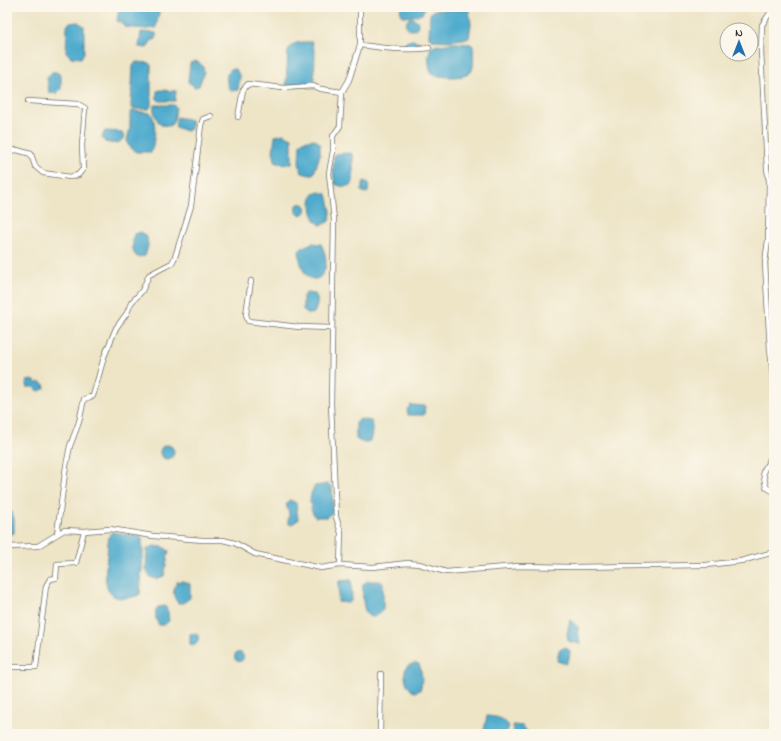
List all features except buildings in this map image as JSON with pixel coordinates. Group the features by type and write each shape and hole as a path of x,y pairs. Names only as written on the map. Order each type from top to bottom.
{"street":[{"path":"340,565 341,533 336,517 332,418 334,220 329,173 333,151 333,136 340,126 342,92 349,80 360,45 360,7"},
{"path":"770,7 770,13 762,25 761,51 767,169 769,181 766,278 774,388"},
{"path":"360,45 392,49 429,48"},
{"path":"238,116 243,90 248,84 283,88 313,86 321,89 342,92"},
{"path":"7,151 17,150 31,154 35,166 43,173 70,177 78,175 83,169 82,145 85,108 78,104 28,101"},
{"path":"57,534 68,454 79,422 84,399 93,396 108,346 116,328 127,313 131,303 142,291 149,275 172,263 175,257 191,206 200,125 203,119 211,116"},
{"path":"251,281 246,314 248,321 299,327 332,328"},
{"path":"774,394 774,411"},
{"path":"774,452 763,472 766,487 774,492"},
{"path":"7,547 38,546 64,530 84,531 110,529 153,536 223,540 235,543 255,554 321,568 340,565 373,567 408,563 419,564 446,572 519,566 572,567 706,565 741,560 774,552"},
{"path":"7,667 36,667 46,586 50,579 56,578 58,564 76,563 84,531"},
{"path":"380,734 381,674"}],"water":[{"path":"119,7 160,7 156,28 147,29 124,27 123,23 117,21"},
{"path":"402,7 425,7 422,14 409,17 402,16 400,9"},
{"path":"435,10 469,10 471,24 469,38 450,41 432,40 429,37 430,15 431,12"},
{"path":"412,18 416,20 418,24 416,28 412,30 408,28 406,24 408,20"},
{"path":"78,22 84,26 84,53 81,58 71,57 66,52 67,26 69,23"},
{"path":"141,32 156,33 156,39 151,41 147,48 139,47"},
{"path":"412,40 420,42 420,46 405,47 406,42"},
{"path":"312,42 315,54 314,81 309,85 286,86 288,51 292,45"},
{"path":"455,43 471,44 473,46 473,63 471,72 459,77 433,75 429,60 429,52 432,46"},
{"path":"196,61 203,66 204,72 199,86 195,87 188,82 190,63"},
{"path":"136,62 149,63 151,65 151,106 149,109 133,109 131,105 133,66"},
{"path":"231,69 236,69 240,77 238,90 231,91 226,80 227,74"},
{"path":"52,72 56,72 61,75 61,89 56,94 49,92 47,78"},
{"path":"157,91 176,91 175,101 160,101 157,99"},
{"path":"154,105 174,105 176,107 174,121 170,126 161,125 159,123 154,113"},
{"path":"130,112 151,113 153,117 155,132 151,152 136,152 128,145 127,140 130,128"},
{"path":"177,117 191,120 191,129 186,131 175,127"},
{"path":"104,132 121,132 124,136 123,139 114,143 105,142 102,138"},
{"path":"283,134 292,138 292,164 276,163 273,152 275,136"},
{"path":"315,139 320,144 320,155 314,173 310,175 302,173 299,163 300,144 303,141"},
{"path":"350,153 353,155 352,185 337,185 335,184 333,171 335,154"},
{"path":"364,181 369,183 368,192 366,193 361,191"},
{"path":"319,192 327,194 331,211 330,221 321,225 315,220 311,206 313,194"},
{"path":"301,203 305,205 307,209 305,213 301,215 297,213 295,209 297,205"},
{"path":"141,232 147,237 148,246 145,256 137,257 133,250 134,234"},
{"path":"312,243 321,244 325,256 326,266 323,274 318,278 312,279 306,275 302,266 299,251 303,247"},
{"path":"306,293 315,294 316,296 317,304 314,313 307,314 303,309 303,296"},
{"path":"27,381 35,381 36,384 38,382 44,384 45,388 40,391 36,390 35,387 27,387"},
{"path":"411,405 425,406 424,415 408,415 407,409"},
{"path":"360,419 371,421 372,431 370,441 363,442 356,439 356,423"},
{"path":"167,445 172,447 174,452 172,457 167,459 162,457 160,452 162,447"},
{"path":"328,484 332,487 333,512 328,517 315,517 310,502 311,493 315,486"},
{"path":"290,500 296,503 298,520 292,524 289,524 288,522 289,512 286,506 287,502"},
{"path":"7,512 12,512 14,519 14,533 7,536"},
{"path":"112,532 142,537 143,555 140,594 137,596 118,598 112,595 108,590 106,584 106,570 108,540"},
{"path":"154,546 163,547 169,551 164,576 156,579 150,577 146,569 148,548"},
{"path":"351,580 352,600 349,603 338,602 339,581"},
{"path":"183,581 190,584 190,598 183,603 178,603 174,595 174,590 177,582"},
{"path":"368,581 380,581 383,583 383,610 376,616 371,617 367,615 363,603 363,584"},
{"path":"165,606 168,612 169,621 164,625 159,625 156,618 156,611 158,607"},
{"path":"570,620 578,627 580,644 568,641 567,633"},
{"path":"196,633 198,636 198,641 192,646 190,644 190,634"},
{"path":"566,647 570,651 566,664 557,661 559,650"},
{"path":"239,652 244,657 239,662 234,657"},
{"path":"415,663 419,664 422,680 420,690 414,692 407,684 405,673 407,666"},
{"path":"487,716 499,718 504,721 509,726 506,734 483,734"},
{"path":"513,725 523,726 529,734 514,734"}]}
